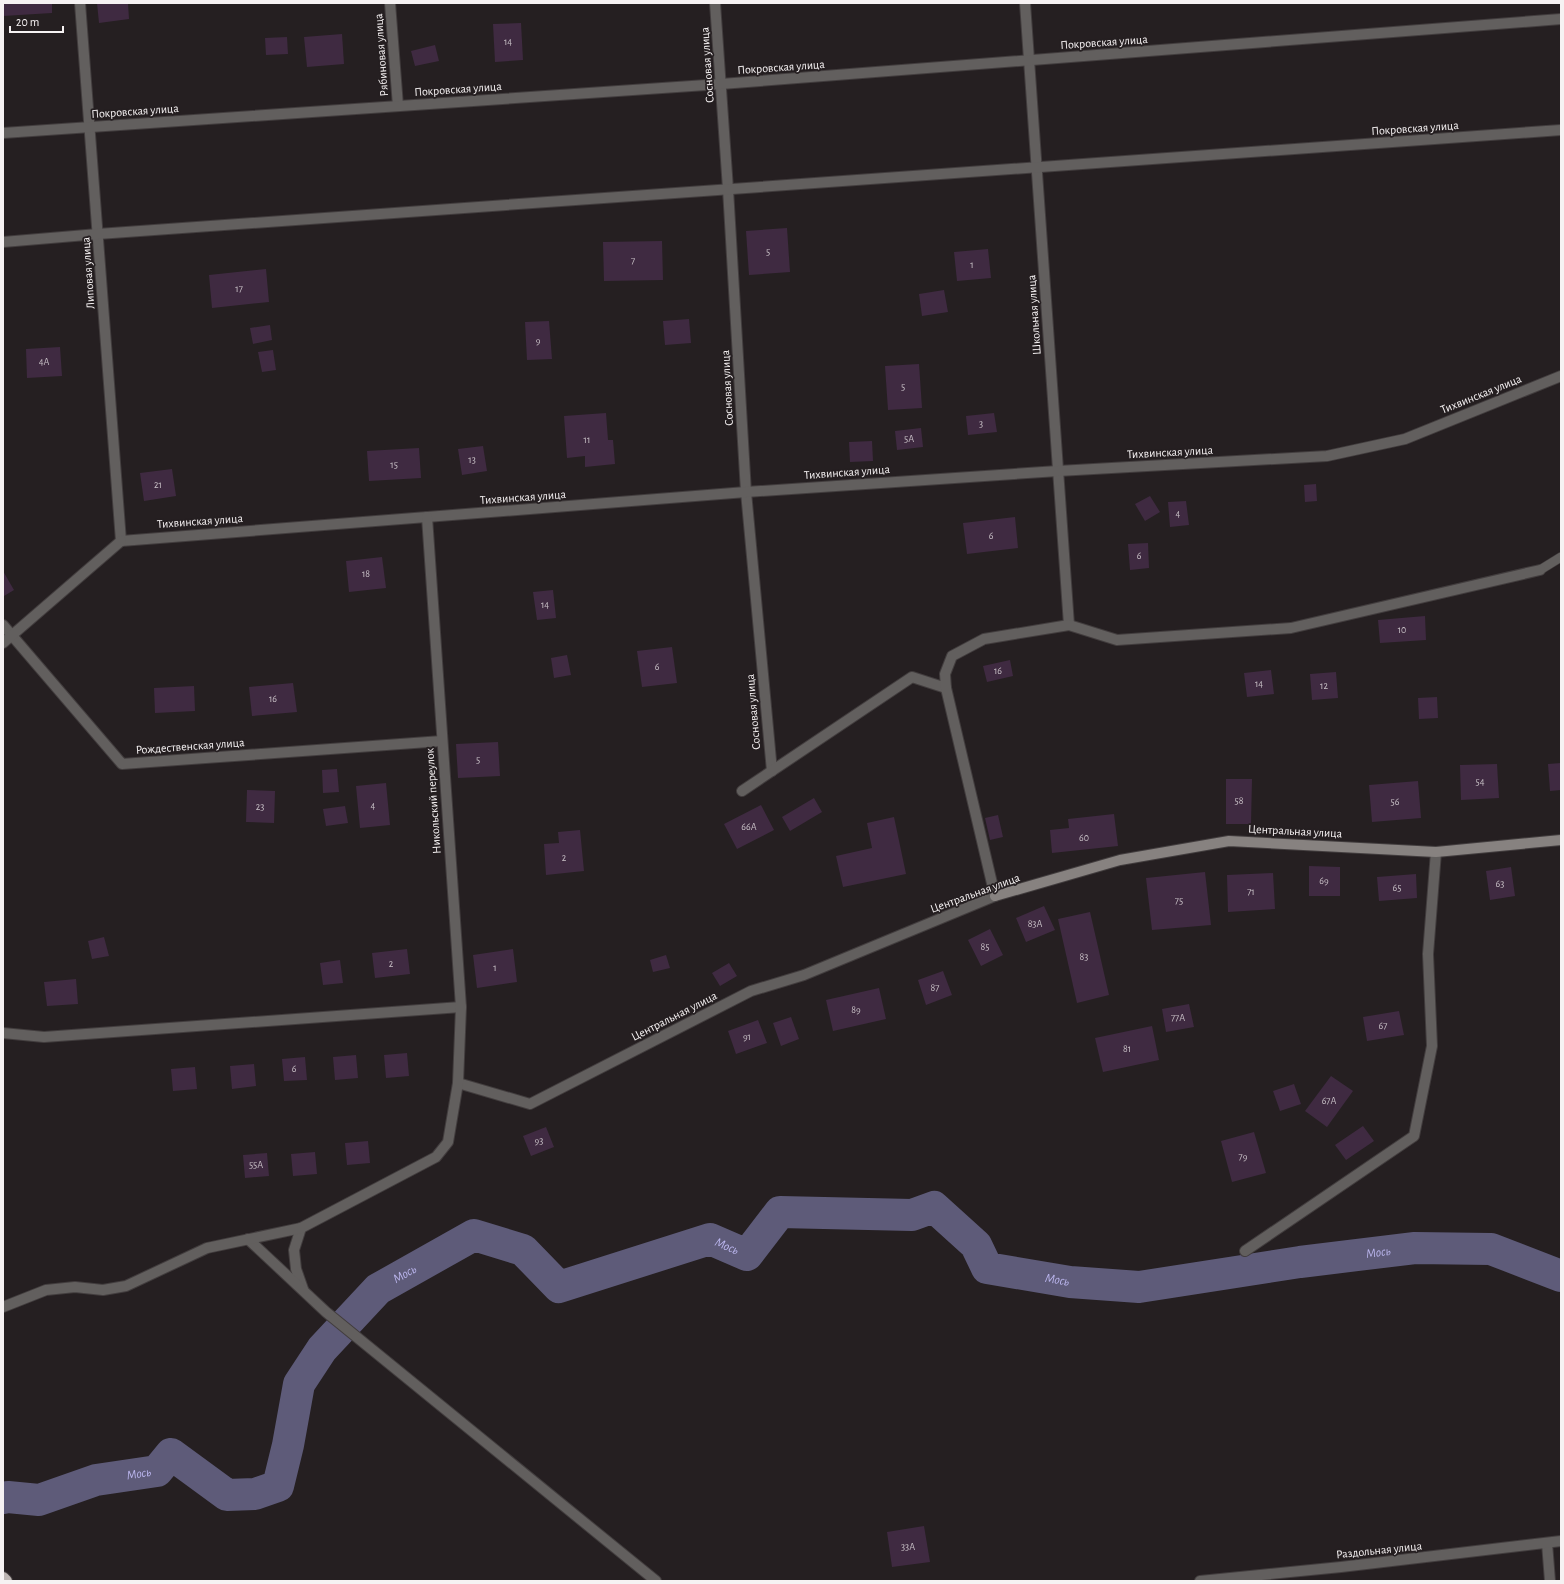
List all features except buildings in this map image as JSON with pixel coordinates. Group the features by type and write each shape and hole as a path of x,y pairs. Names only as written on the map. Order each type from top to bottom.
{"highway":[{"path":"3,1578 6,1581"}],"street":[{"name":"Липовая улица","path":"80,3 121,541"},
{"name":"Рябиновая улица","path":"390,3 398,106"},
{"name":"Сосновая улица","path":"715,3 746,492 772,771"},
{"name":"Школьная улица","path":"1025,3 1069,625"},
{"name":"Покровская улица","path":"3,133 721,84 1561,19"},
{"name":"Покровская улица","path":"3,242 1561,130"},
{"name":"Тихвинская улица","path":"121,541 746,492 1058,471 1327,456 1405,439 1561,376"},
{"name":"Никольский переулок","path":"3,1307 46,1290 75,1287 103,1290 126,1286 207,1248 301,1228 436,1157 448,1142 458,1083 461,1007 427,517"},
{"path":"3,643 121,541"},
{"path":"995,896 946,688 945,674 952,656 958,652 984,639 1069,625 1118,640 1291,628 1540,570"},
{"name":"Рождественская улица","path":"3,625 122,764 442,741"},
{"path":"742,791 912,677 946,688"},
{"name":"Центральная улица","path":"458,1083 530,1104 751,991 804,975 995,896 1120,860 1229,840 1436,852 1561,840"},
{"path":"1245,1251 1414,1136 1432,1046 1428,954 1436,852"},
{"path":"3,1034 44,1037 461,1007"},
{"path":"301,1228 294,1250 296,1269 304,1292"},
{"path":"248,1239 326,1312 656,1581"},
{"name":"Раздольная улица","path":"1200,1581 1348,1566 1561,1541"},
{"path":"1547,1543 1550,1581"}],"lane":[{"path":"1540,570 1561,557"}],"waterway":[{"name":"Мось","path":"3,1498 8,1497 39,1500 96,1480 157,1471 171,1454 227,1495 255,1494 278,1486 288,1445 299,1384 322,1349 378,1289 474,1235 523,1250 559,1287 710,1239 747,1255 780,1212 912,1215 934,1207 976,1245 987,1268 1070,1282 1139,1287 1300,1262 1415,1248 1491,1249 1561,1276"}]}
